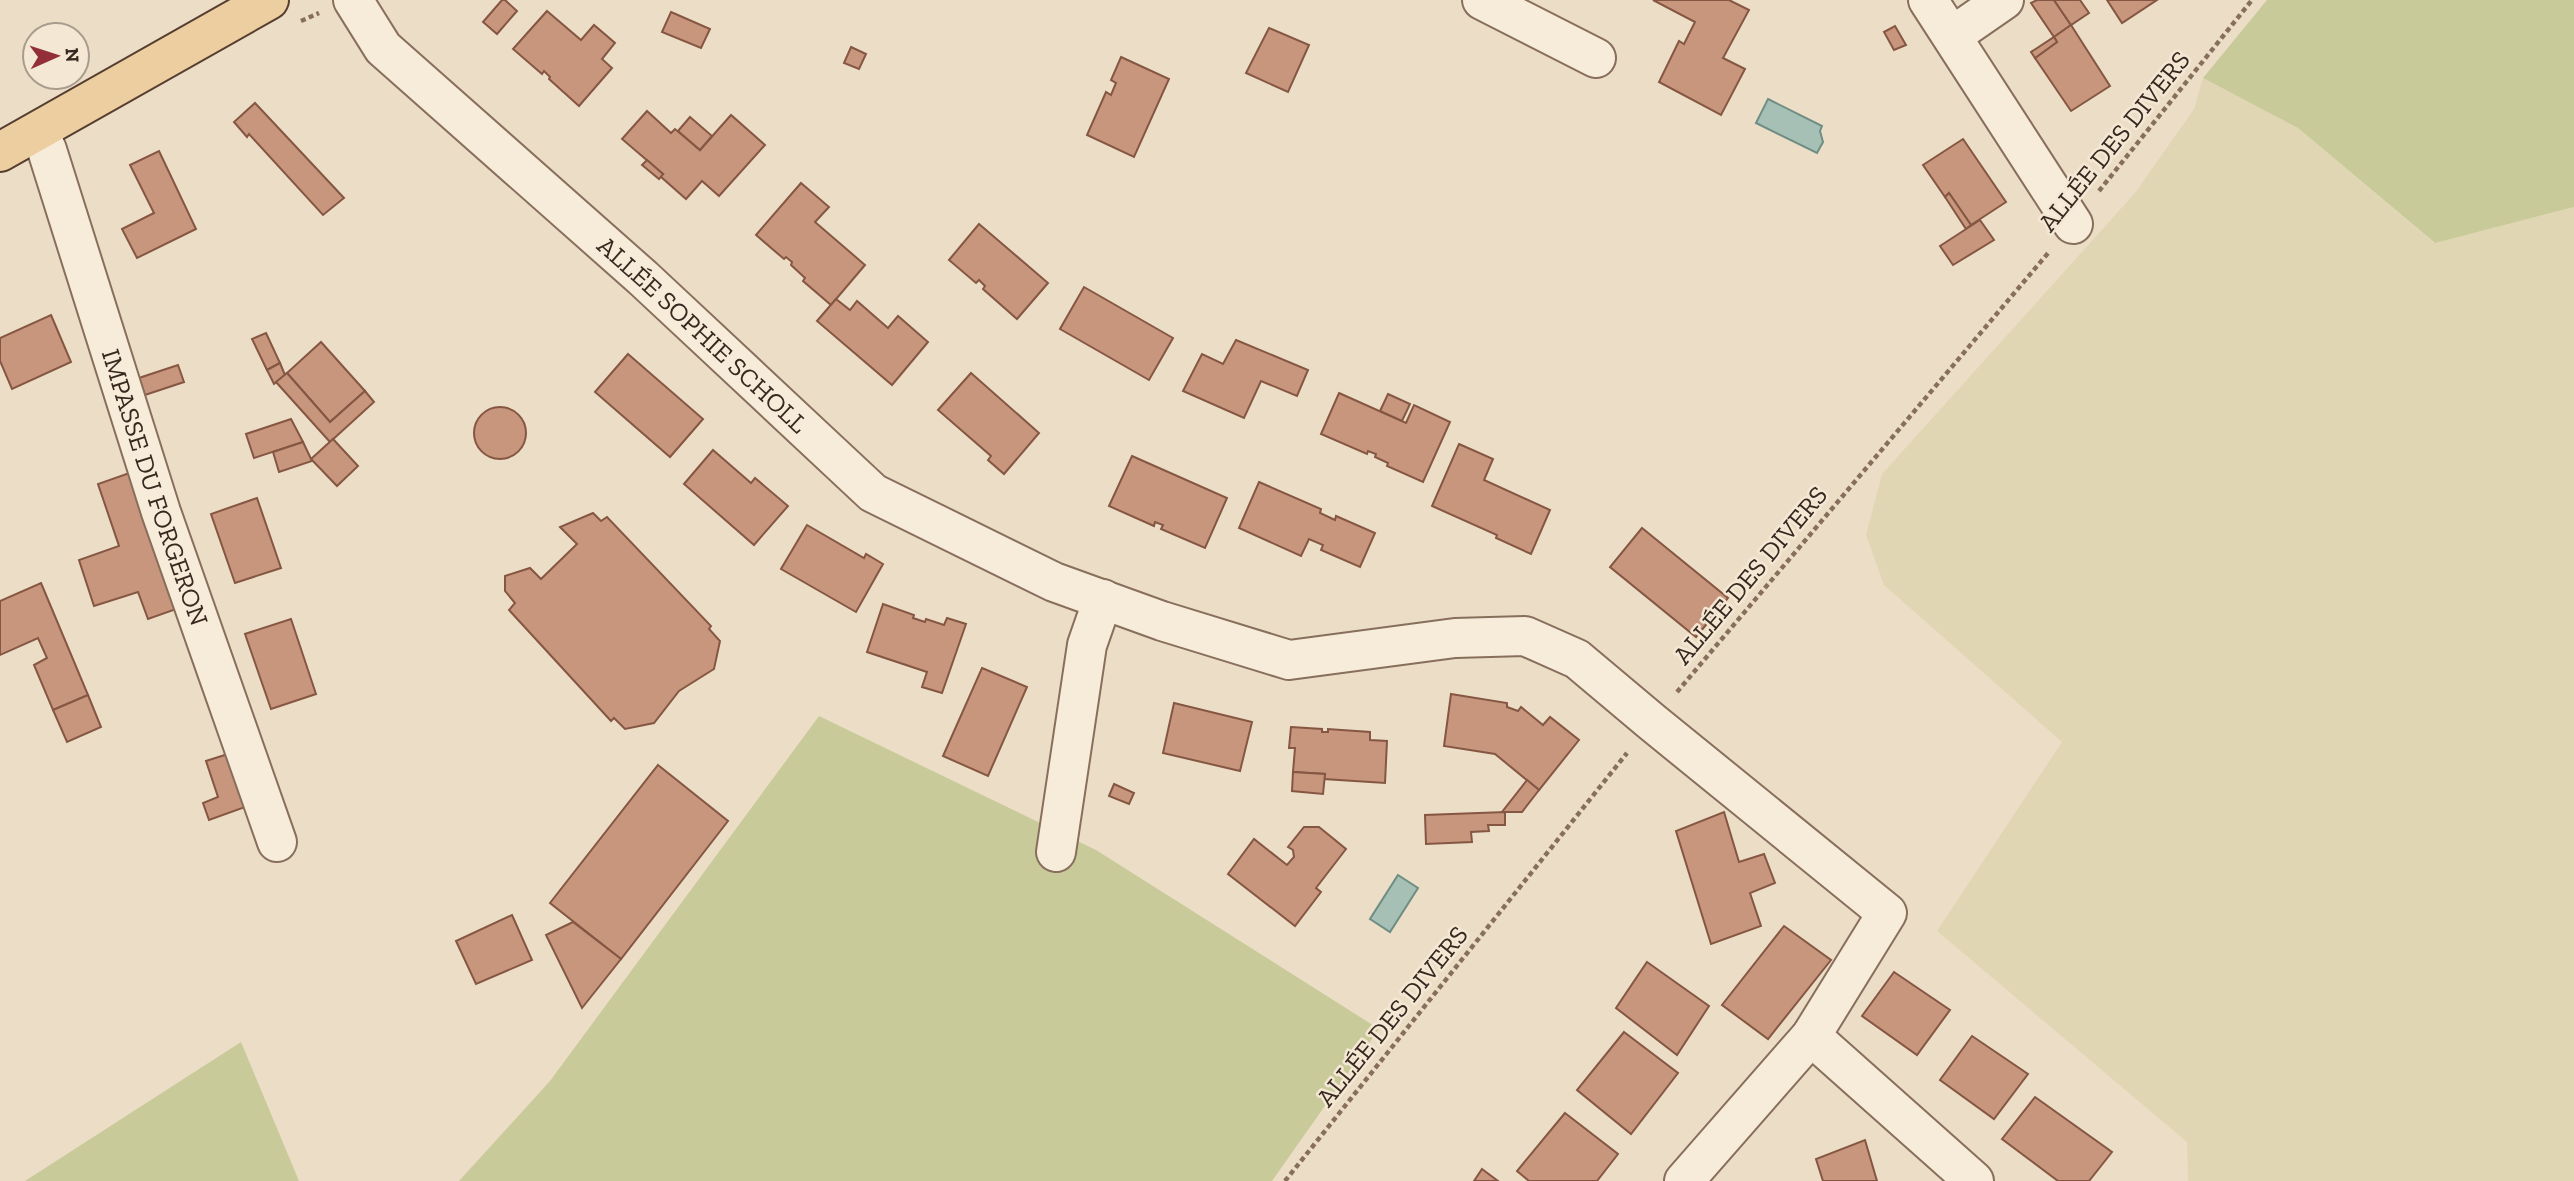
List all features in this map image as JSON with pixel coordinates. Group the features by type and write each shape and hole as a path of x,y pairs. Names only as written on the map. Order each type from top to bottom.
{"main road":[{"path":"0,152 268,0"}],"street":[{"name":"ALLÉE SOPHIE SCHOLL","path":"354,0 383,48 643,278 873,493 1054,582 1162,621 1289,660 1455,638 1525,636 1577,659 1887,913 1811,1036"},
{"path":"1482,0 1595,58"},
{"path":"1928,0 2073,224"},
{"path":"1952,36 2004,0"},
{"name":"IMPASSE DU FORGERON","path":"38,132 51,163 161,512 277,842"},
{"path":"1056,852 1087,645 1103,599"},
{"path":"1685,1181 1811,1036 1975,1181"}],"path":[{"name":"ALLÉE DES DIVERS","path":"1284,1181 1651,722 2073,224 2252,0"}],"shaded area":[{"path":"2203,78 2298,128 2434,243 2574,207 2574,1181 2188,1181 2187,1142 1937,931 2062,742 1884,585 1866,535 1882,474 2135,193 2194,109"},
{"path":"1768,99 1822,126 1820,131 1823,142 1817,153 1756,123"},
{"path":"1398,875 1418,888 1390,932 1370,919"}],"green space":[{"path":"2267,0 2574,0 2574,207 2435,243 2298,128 2203,78"},
{"path":"819,716 1096,850 1379,1029 1272,1181 459,1181 550,1081"},
{"path":"241,1042 299,1181 25,1181"}],"building":[{"path":"502,0 517,11 497,34 483,22"},
{"path":"1653,0 1729,0 1749,10 1723,58 1745,69 1721,115 1659,82 1679,41 1684,44 1695,22"},
{"path":"2037,0 2054,0 2071,25 2054,37 2031,3"},
{"path":"2054,0 2080,0 2089,13 2071,25"},
{"path":"2107,0 2157,0 2122,23"},
{"path":"547,11 581,40 594,25 615,43 602,59 612,68 579,106 549,79 544,71 542,74 513,49"},
{"path":"671,12 710,29 701,48 662,32"},
{"path":"2071,25 2110,86 2071,111 2035,58 2057,42 2054,37"},
{"path":"1895,26 1906,45 1894,50 1884,32"},
{"path":"1269,28 1309,45 1288,92 1246,73"},
{"path":"2054,37 2057,42 2035,58 2031,52"},
{"path":"851,47 866,54 859,69 844,63"},
{"path":"1121,57 1169,79 1134,157 1087,135 1106,92 1111,95 1116,83 1111,80"},
{"path":"255,103 344,198 323,215 249,134 247,137 234,122"},
{"path":"647,111 671,133 675,129 700,150 731,115 765,145 719,196 702,181 686,199 660,176 663,174 622,139"},
{"path":"690,117 712,136 700,150 678,131"},
{"path":"1963,139 2006,202 1971,225 1949,193 1945,197 1923,165"},
{"path":"159,151 196,229 137,258 122,229 154,213 130,165"},
{"path":"647,160 663,174 659,179 642,165"},
{"path":"801,183 829,207 815,222 865,265 831,305 803,281 805,278 791,265 792,262 786,257 784,259 756,235"},
{"path":"1949,193 1971,225 1966,229 1945,197"},
{"path":"1980,220 1994,240 1953,265 1940,246"},
{"path":"979,224 1048,283 1017,319 983,289 985,286 979,280 976,283 949,260"},
{"path":"1084,287 1173,338 1149,380 1060,329"},
{"path":"836,299 850,310 857,301 888,328 898,316 928,342 892,385 817,321"},
{"path":"51,315 71,362 12,389 0,361 0,338"},
{"path":"266,333 280,363 267,370 252,339"},
{"path":"1236,340 1308,370 1297,396 1261,381 1244,418 1183,391 1202,354 1223,364"},
{"path":"321,342 365,391 330,422 287,373"},
{"path":"628,354 703,419 670,457 595,392"},
{"path":"280,363 285,375 274,384 267,370"},
{"path":"178,365 184,382 145,395 139,378"},
{"path":"287,373 330,422 365,391 374,402 330,442 276,382"},
{"path":"971,373 1039,433 1004,474 988,460 991,456 938,410"},
{"path":"1339,393 1406,423 1414,405 1450,422 1423,482 1387,466 1388,463 1375,457 1376,454 1368,451 1367,454 1321,434"},
{"path":"1388,394 1410,404 1402,421 1380,411"},
{"path":"500,407 519,414 526,433 519,452 500,459 481,452 474,433 481,414"},
{"path":"291,419 303,442 254,458 246,434"},
{"path":"333,439 358,466 337,486 311,459"},
{"path":"303,442 312,461 279,472 273,452"},
{"path":"1459,444 1493,459 1484,480 1550,510 1531,554 1496,538 1497,535 1432,506"},
{"path":"713,450 751,483 755,478 788,506 754,545 684,484"},
{"path":"1132,456 1227,498 1205,548 1161,529 1163,525 1155,522 1154,526 1109,506"},
{"path":"135,471 182,607 148,619 138,592 94,606 79,560 119,546 98,484"},
{"path":"1259,482 1321,509 1320,513 1335,520 1336,516 1375,533 1360,567 1321,550 1323,545 1309,539 1301,556 1239,528"},
{"path":"257,498 281,568 235,583 211,514"},
{"path":"593,513 601,521 607,517 711,626 709,629 720,641 714,669 679,691 654,723 625,729 614,718 611,721 509,610 515,603 505,591 505,576 530,568 541,579 577,544 560,527"},
{"path":"807,525 864,558 866,554 883,564 856,612 781,569"},
{"path":"1642,528 1728,598 1696,637 1610,567"},
{"path":"41,583 88,695 53,710 34,665 47,658 38,638 0,655 0,601"},
{"path":"883,604 914,615 913,618 925,622 926,619 944,625 947,618 966,624 942,693 922,687 927,672 867,652"},
{"path":"291,619 316,694 271,709 245,634"},
{"path":"982,668 1027,687 988,776 943,756"},
{"path":"1451,694 1507,703 1507,707 1518,711 1521,707 1543,725 1550,717 1579,740 1539,790 1495,754 1444,746"},
{"path":"88,695 101,727 67,742 53,710"},
{"path":"1174,703 1252,722 1240,771 1163,753"},
{"path":"1291,727 1322,729 1322,732 1328,732 1328,729 1370,732 1370,740 1387,741 1385,783 1324,779 1325,774 1293,772 1295,748 1289,748"},
{"path":"231,753 248,806 209,820 203,803 218,797 206,761"},
{"path":"658,765 728,821 621,959 550,903"},
{"path":"1293,772 1325,774 1323,794 1292,791"},
{"path":"1527,780 1539,790 1522,812 1502,812"},
{"path":"1114,784 1134,793 1129,804 1109,796"},
{"path":"1505,812 1505,825 1488,825 1489,831 1471,832 1472,842 1426,844 1425,815"},
{"path":"1724,812 1739,862 1764,854 1775,883 1750,893 1761,926 1711,944 1676,831"},
{"path":"1304,827 1319,827 1346,849 1316,888 1321,892 1295,926 1228,874 1254,839 1287,865 1294,857 1293,850 1288,847"},
{"path":"512,915 532,960 476,984 456,941"},
{"path":"573,922 621,959 582,1008 546,935"},
{"path":"1784,926 1831,960 1768,1039 1722,1005"},
{"path":"1647,962 1709,1006 1677,1055 1616,1008"},
{"path":"1894,972 1950,1010 1917,1055 1862,1016"},
{"path":"1624,1032 1678,1073 1631,1134 1577,1090"},
{"path":"1972,1036 2028,1074 1994,1119 1940,1080"},
{"path":"2035,1097 2112,1152 2089,1181 2058,1181 2002,1139"},
{"path":"1565,1113 1618,1154 1597,1181 1529,1181 1517,1171"},
{"path":"1865,1140 1877,1181 1823,1181 1816,1159"},
{"path":"1482,1169 1498,1181 1474,1181"}]}
